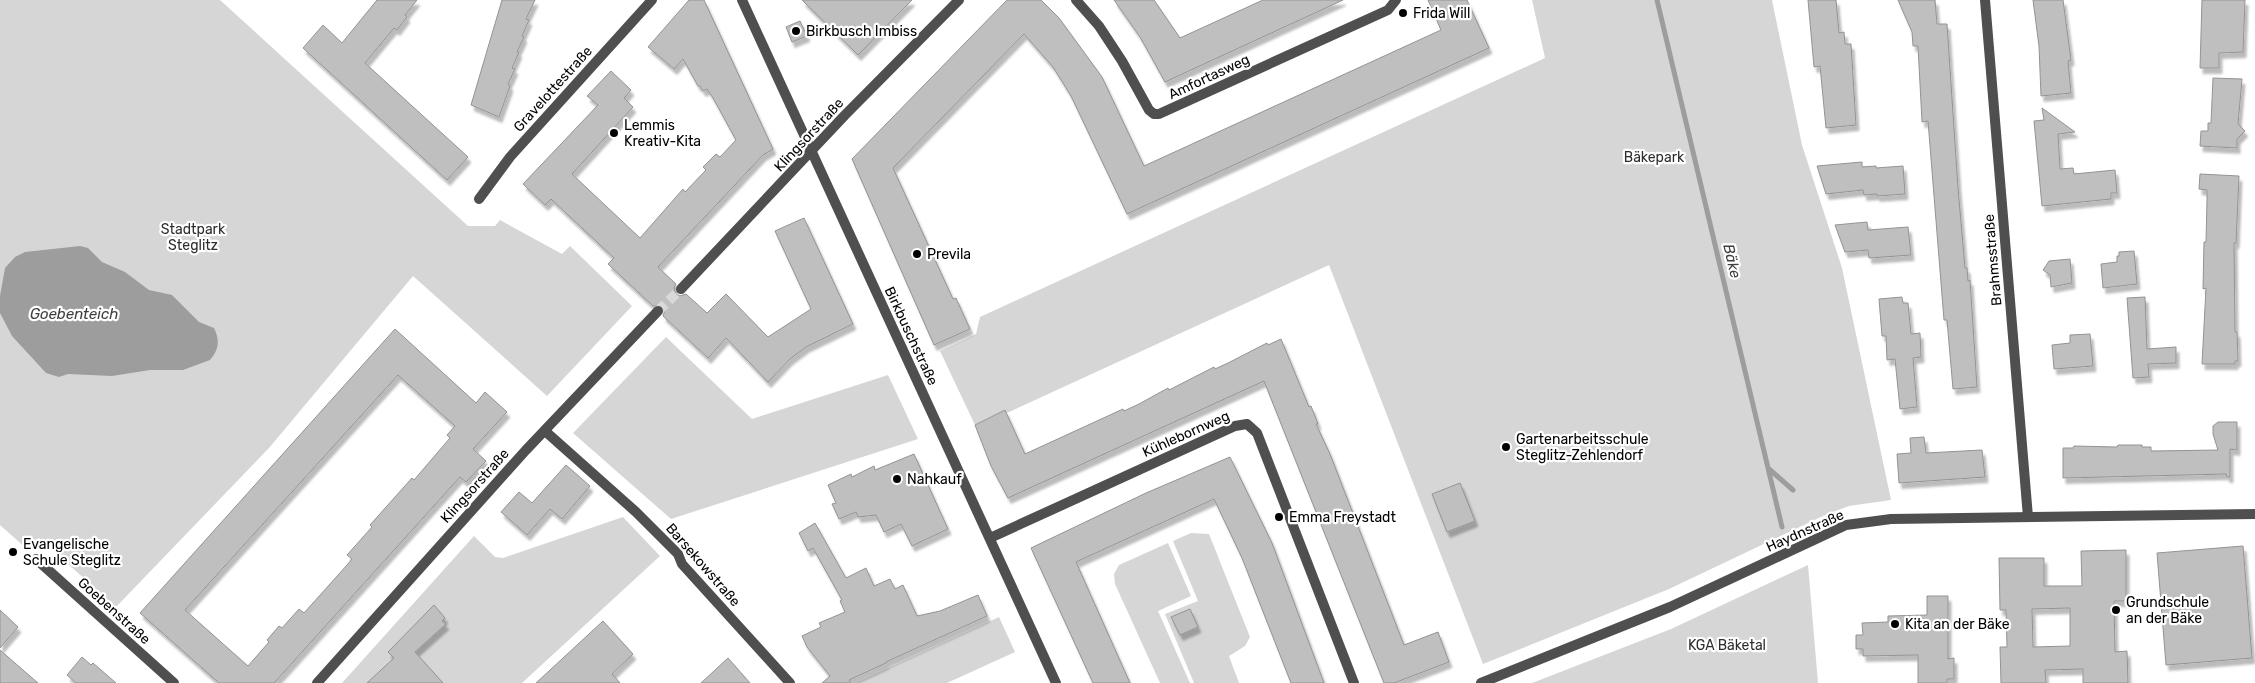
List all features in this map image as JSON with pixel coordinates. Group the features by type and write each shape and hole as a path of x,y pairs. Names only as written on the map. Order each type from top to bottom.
{"street":[{"name":"Gravelottestraße","path":"479,199 510,157 652,0"},
{"name":"Birkbuschstraße","path":"742,0 1056,683"},
{"name":"Klingsorstraße","path":"681,288 959,0"},
{"name":"Amfortasweg","path":"1076,0 1099,26 1122,61 1146,106 1154,114 1159,114 1388,10 1396,0"},
{"name":"Brahmsstraße","path":"1985,0 2028,518"},
{"name":"Klingsorstraße","path":"317,683 545,431 658,311"},
{"name":"Kühlebornweg","path":"990,538 1235,426 1248,424 1257,433 1354,683"},
{"name":"Barsekowstraße","path":"545,431 636,512 678,554 682,564 790,683"},
{"name":"Haydnstraße","path":"1481,683 1670,607 1846,525 1890,519 2255,514"},
{"name":"Goebenstraße","path":"36,559 174,683"}],"green space":[{"name":"Stadtpark Steglitz","path":"0,0 220,0 468,226 495,226 500,220 562,254 570,246 632,306 547,396 413,276 269,448 116,607 39,538 28,550 0,525"},
{"name":"Bäkepark","path":"1532,0 1772,0 1802,145 1842,268 1891,500 1849,506 1825,515 1669,589 1483,664 1329,265 1007,413 1005,410 975,425 940,351 976,334 980,317 1545,58"},
{"path":"666,337 752,419 888,375 918,439 671,519 573,433"},
{"path":"623,517 660,556 522,683 342,683 474,536 495,557 503,558"},
{"path":"1191,533 1209,534 1250,637 1245,646 1229,656 1239,683 1194,683 1165,614 1198,601 1173,541"},
{"path":"1168,543 1191,596 1158,611 1190,683 1160,683 1115,584 1114,574 1119,565"},
{"name":"KGA Bäketal","path":"1808,565 1818,683 1532,683 1671,629"},
{"path":"999,617 1015,652 947,683 856,683"}],"water":[{"name":"Goebenteich","path":"80,246 88,248 102,262 125,272 149,290 172,295 199,322 214,328 218,345 210,360 183,370 150,370 112,376 68,374 59,377 46,373 12,336 0,313 0,296 5,268 15,257 25,252"}],"building":[{"path":"377,0 417,0 405,15 407,17 397,30 394,28 365,63 468,157 447,180 303,48 323,25 342,43"},
{"path":"502,0 535,0 526,19 529,20 512,68 515,69 508,84 510,86 499,117 471,105"},
{"path":"689,0 704,0 773,149 763,155 658,267 676,284 674,288 676,294 680,296 686,294 707,313 726,294 768,337 811,309 775,231 804,218 853,324 806,347 790,359 768,382 726,338 708,358 663,316 665,310 662,306 653,306 608,264 614,258 551,199 545,205 523,184 598,105 587,96 611,71 631,90 624,98 633,107 572,174 640,238 683,189 685,192 706,170 703,167 716,154 720,157 736,140 713,98 707,89 703,91 698,86 683,59 674,69 648,47"},
{"path":"802,0 912,0 858,55"},
{"path":"1007,0 1041,0 1059,18 1102,77 1144,166 1441,30 1428,0 1467,0 1489,48 1127,214 1071,96 1053,67 1024,34 893,168 953,299 956,298 970,329 934,345 852,159"},
{"path":"1114,0 1154,0 1180,38 1263,0 1343,0 1165,82 1140,37"},
{"path":"1808,0 1836,0 1839,33 1844,32 1845,44 1851,44 1856,125 1826,128 1820,66 1814,67"},
{"path":"1898,0 1935,0 1937,24 1947,24 1958,188 1965,268 1967,268 1968,281 1970,280 1977,387 1953,389 1947,320 1944,320 1928,121 1922,122 1918,46 1913,46 1912,32"},
{"path":"2033,0 2063,0 2071,60 2068,61 2071,93 2041,96 2039,46"},
{"path":"2202,0 2245,0 2243,52 2219,53 2219,68 2200,68"},
{"name":"Birkbusch Imbiss","path":"800,21 807,36 792,42 786,27"},
{"path":"2213,78 2242,79 2238,124 2245,131 2237,139 2237,148 2200,146 2201,131 2208,131 2208,123 2211,123"},
{"path":"2042,108 2075,132 2058,134 2060,169 2073,168 2074,174 2115,170 2117,193 2111,193 2111,199 2042,206 2034,121 2044,120"},
{"path":"1862,162 1862,167 1903,166 1905,194 1864,195 1863,190 1826,194 1817,166"},
{"path":"2200,174 2239,176 2236,243 2234,243 2235,332 2237,332 2238,361 2235,361 2235,364 2202,364 2206,288 2203,289 2207,190 2199,189"},
{"path":"1867,222 1868,230 1908,227 1911,255 1869,258 1868,250 1845,252 1835,225"},
{"path":"2134,251 2137,284 2103,288 2101,264 2117,262 2119,252"},
{"path":"2070,259 2072,283 2051,287 2050,275 2043,270 2049,261"},
{"path":"1902,297 1903,303 1908,303 1911,334 1920,333 1921,357 1913,358 1917,407 1900,409 1895,359 1887,360 1886,336 1882,336 1879,299"},
{"path":"2145,297 2147,349 2176,347 2176,363 2148,364 2149,377 2133,378 2127,298"},
{"path":"395,329 476,403 485,392 507,412 473,449 486,461 466,482 460,477 274,683 219,683 140,613","holes":["398,375 455,426 447,435 450,438 414,480 412,478 370,525 372,527 347,555 352,559 347,565 304,613 299,609 282,628 279,626 267,640 269,642 248,666 185,610"]},
{"path":"2090,334 2093,366 2054,369 2052,345 2070,343 2070,335"},
{"path":"1281,339 1309,407 1311,406 1318,424 1316,424 1330,454 1404,645 1438,632 1449,662 1394,683 1384,683 1264,381 1008,498 991,466 975,425 1005,410 1025,454 1123,409 1124,411 1168,388 1169,390 1267,343 1268,345"},
{"path":"2218,422 2237,422 2237,450 2230,449 2230,477 2227,477 2226,474 2063,478 2063,448 2073,448 2074,446 2117,447 2118,445 2142,445 2142,447 2151,447 2151,451 2218,450 2213,434 2213,426"},
{"path":"1924,437 1926,453 1982,450 1985,477 1899,483 1897,454 1911,453 1910,438"},
{"path":"914,454 948,529 912,546 901,524 884,532 876,515 858,517 856,512 839,519 832,504 836,503 828,485 851,474 852,477 874,466 875,470"},
{"path":"1230,457 1272,543 1324,683 1291,683 1242,558 1214,499 1076,562 1130,683 1093,683 1031,548 1146,493"},
{"path":"566,465 590,486 562,519 550,509 527,535 501,512 519,492 532,503"},
{"path":"1460,483 1475,521 1447,532 1432,494"},
{"path":"815,523 846,578 866,568 874,586 890,579 895,589 903,585 917,616 940,611 978,595 987,616 849,680 851,683 822,683 830,676 807,647 802,636 821,627 819,623 845,612 840,601 842,600 813,548 808,551 799,533"},
{"path":"2243,546 2252,658 2166,665 2157,553"},
{"path":"2126,550 2126,601 2114,601 2115,652 2127,651 2128,683 2083,683 2083,669 2045,670 2046,683 2001,683 2000,647 2007,647 2006,610 2000,610 1999,558 2044,558 2044,586 2082,586 2081,551","holes":["2070,608 2070,646 2033,647 2032,609"]},
{"path":"1927,596 1948,596 1948,659 1954,658 1954,679 1947,679 1947,683 1918,683 1918,655 1863,656 1863,649 1856,649 1856,635 1863,635 1862,623 1888,622 1888,616 1927,615"},
{"path":"434,605 445,618 442,621 446,624 415,652 443,683 367,683 394,658 388,652"},
{"path":"1190,609 1198,627 1180,635 1171,617"},
{"path":"0,610 18,627 0,648"},
{"path":"603,621 633,654 612,674 620,683 536,683"},
{"path":"0,650 38,683 0,683"},
{"path":"82,657 91,665 93,663 116,683 76,683 67,675"},
{"path":"728,658 750,683 701,683"}],"waterway":[{"name":"Bäke","path":"1657,0 1782,527"},
{"path":"1769,469 1793,490"}],"tunnel":[{"path":"658,311 681,289"}],"place":[{"name":"Frida Will","path":"1403,13"},
{"name":"Birkbusch Imbiss","path":"796,31"},
{"name":"Lemmis Kreativ-Kita","path":"614,133"},
{"name":"Previla","path":"917,254"},
{"name":"Gartenarbeitsschule Steglitz-Zehlendorf","path":"1506,447"},
{"name":"Nahkauf","path":"897,479"},
{"name":"Emma Freystadt","path":"1279,517"},
{"name":"Evangelische Schule Steglitz","path":"13,552"},
{"name":"Grundschule an der Bäke","path":"2116,610"},
{"name":"Kita an der Bäke","path":"1895,624"}]}
